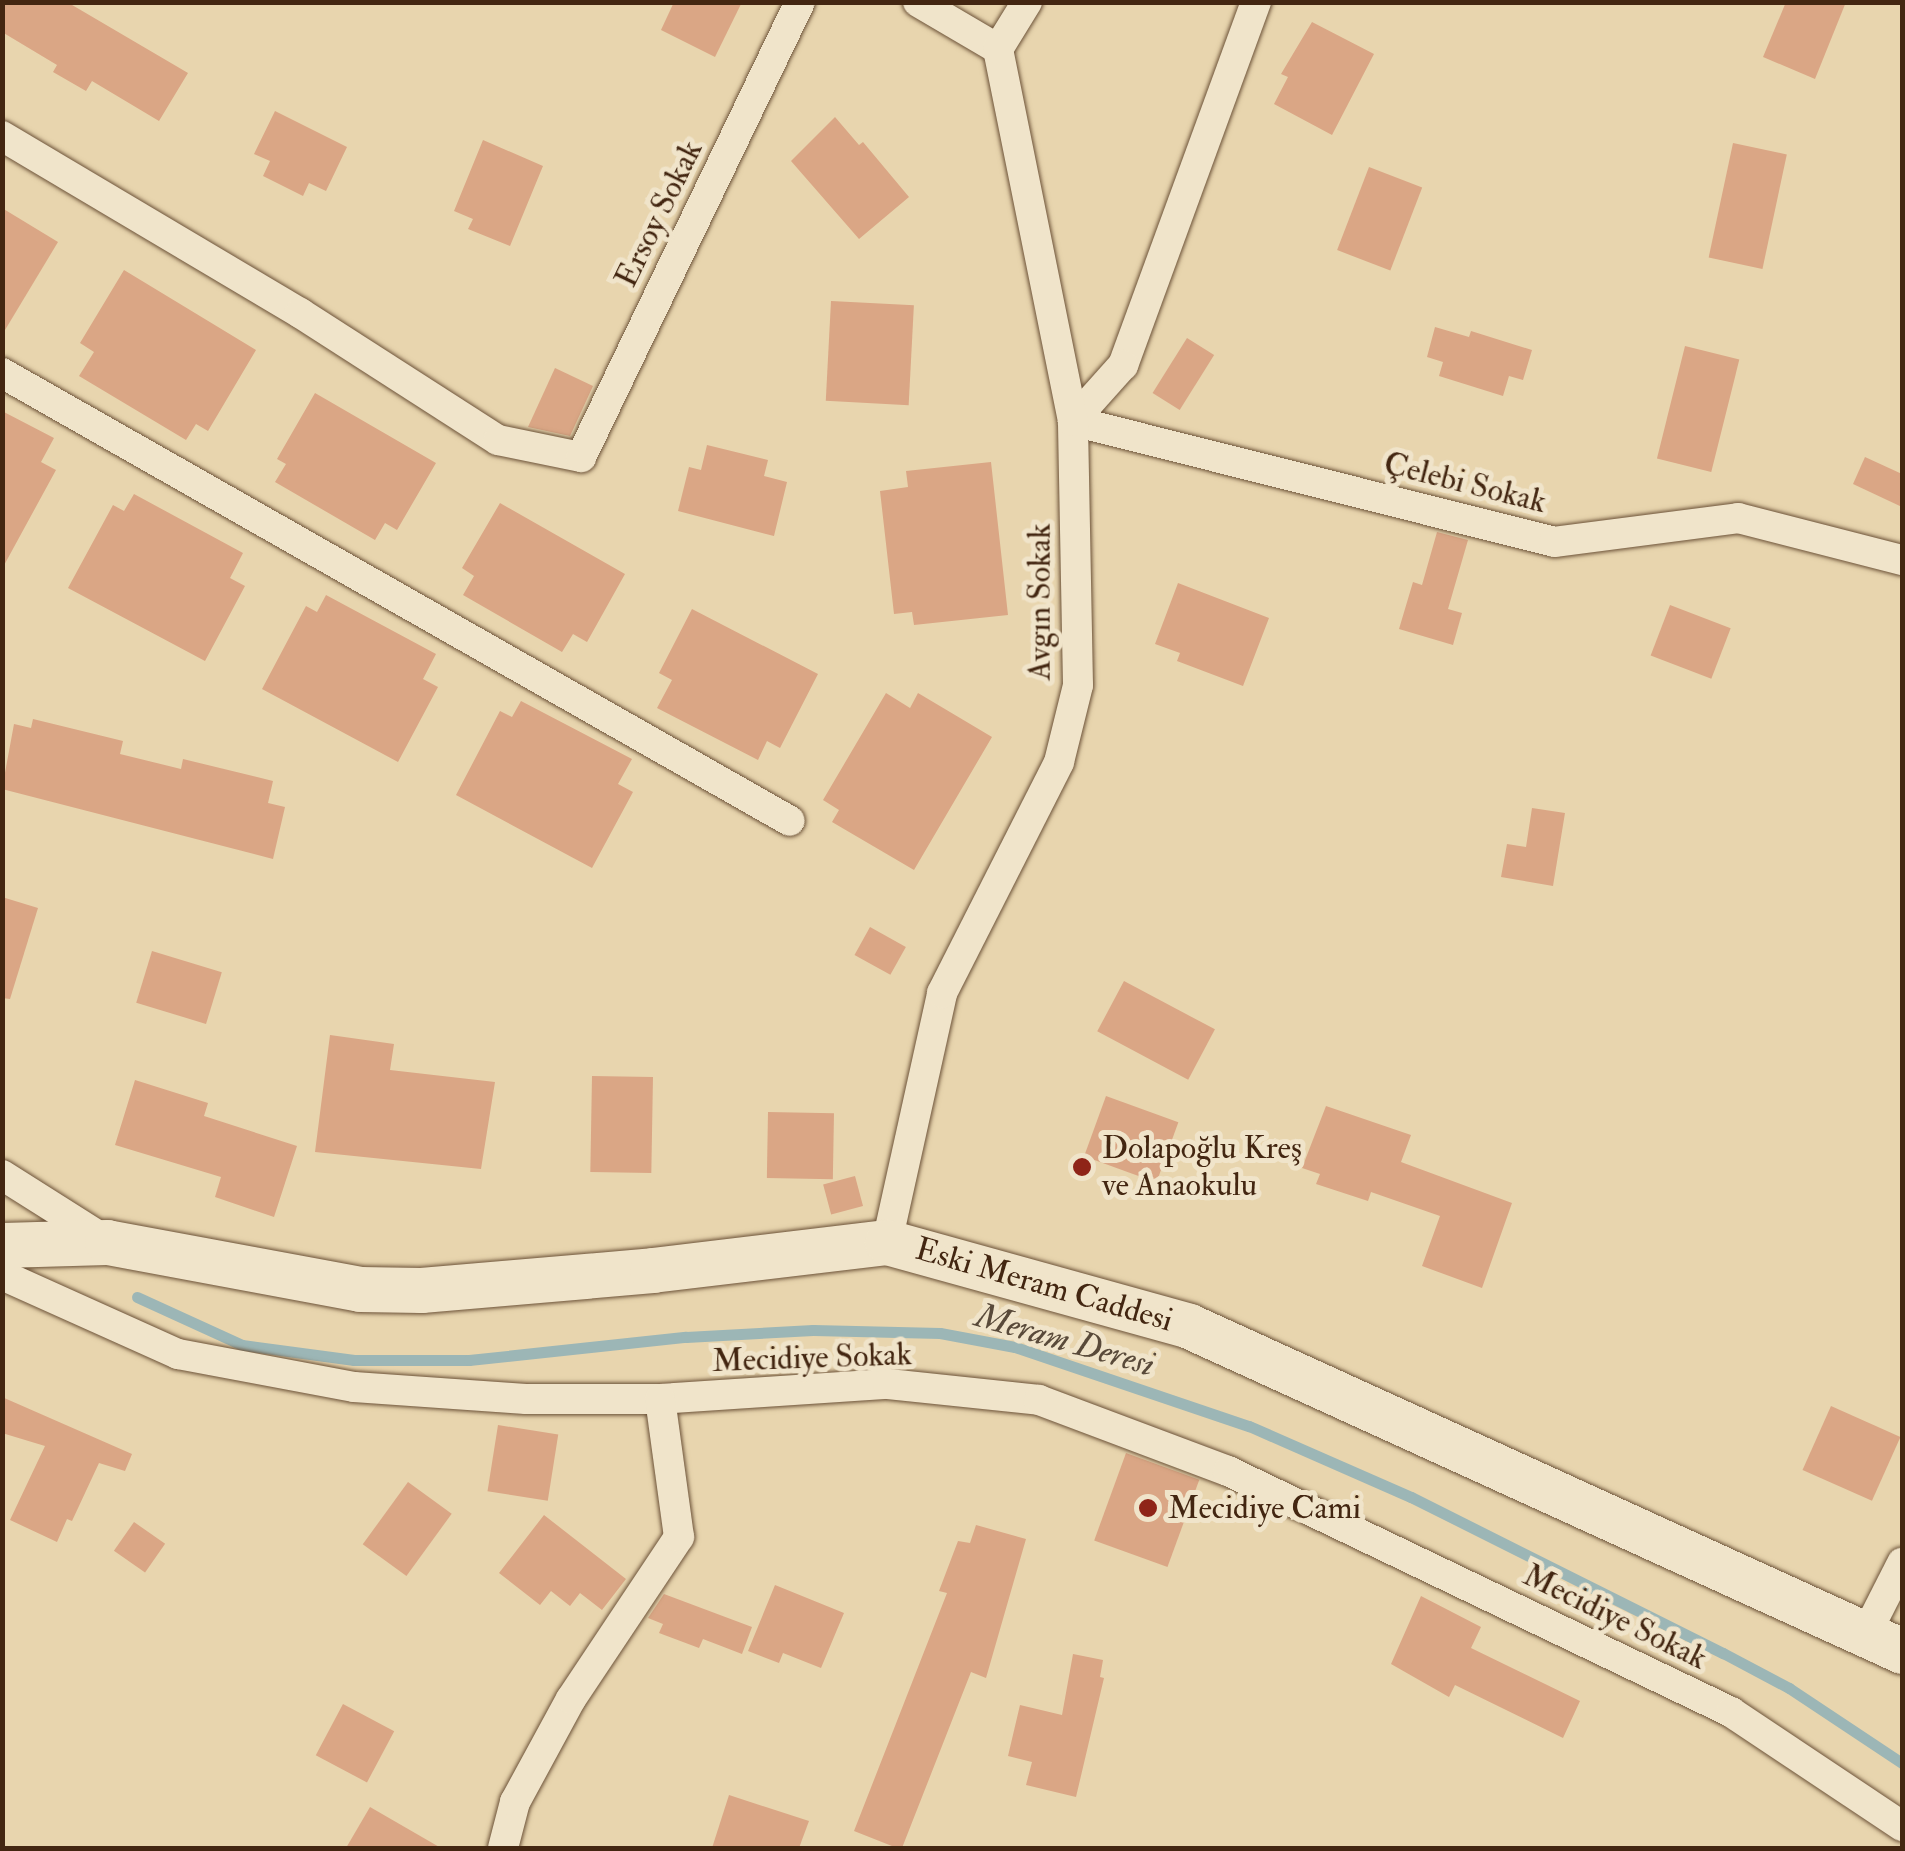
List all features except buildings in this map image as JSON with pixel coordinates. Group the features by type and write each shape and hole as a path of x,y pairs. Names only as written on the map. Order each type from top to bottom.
{"street":[{"name":"Ersoy Sokak","path":"2,136 300,313 498,440 581,457 800,2"},
{"path":"918,2 998,49 1027,2"},
{"path":"1072,421 1124,366 1256,2"},
{"name":"Avgın Sokak","path":"887,1242 942,993 1059,762 1078,684 1072,421 998,49"},
{"path":"2,373 790,821"},
{"name":"Çelebi Sokak","path":"1072,421 1554,542 1738,518 1902,560"},
{"path":"2,1175 108,1242"},
{"name":"Eski Meram Caddesi","path":"2,1245 108,1242 360,1289 421,1290 632,1272 887,1242 1189,1326 1884,1643"},
{"name":"Mecidiye Sokak","path":"2,1275 178,1354 354,1387 526,1400 660,1400 888,1384 1040,1400 1228,1471 1731,1712 1902,1826"},
{"path":"503,1848 515,1802 570,1699 679,1538 660,1400"},
{"path":"1884,1643 1902,1563"}],"waterway":[{"name":"Meram Deresi","path":"137,1297 242,1345 354,1360 469,1360 686,1337 813,1330 940,1333 1015,1347 1249,1426 1411,1497 1789,1688 1902,1763"}],"place":[{"name":"Dolapoğlu Kreş ve Anaokulu","path":"1082,1167"},
{"name":"Mecidiye Cami","path":"1148,1508"}]}
